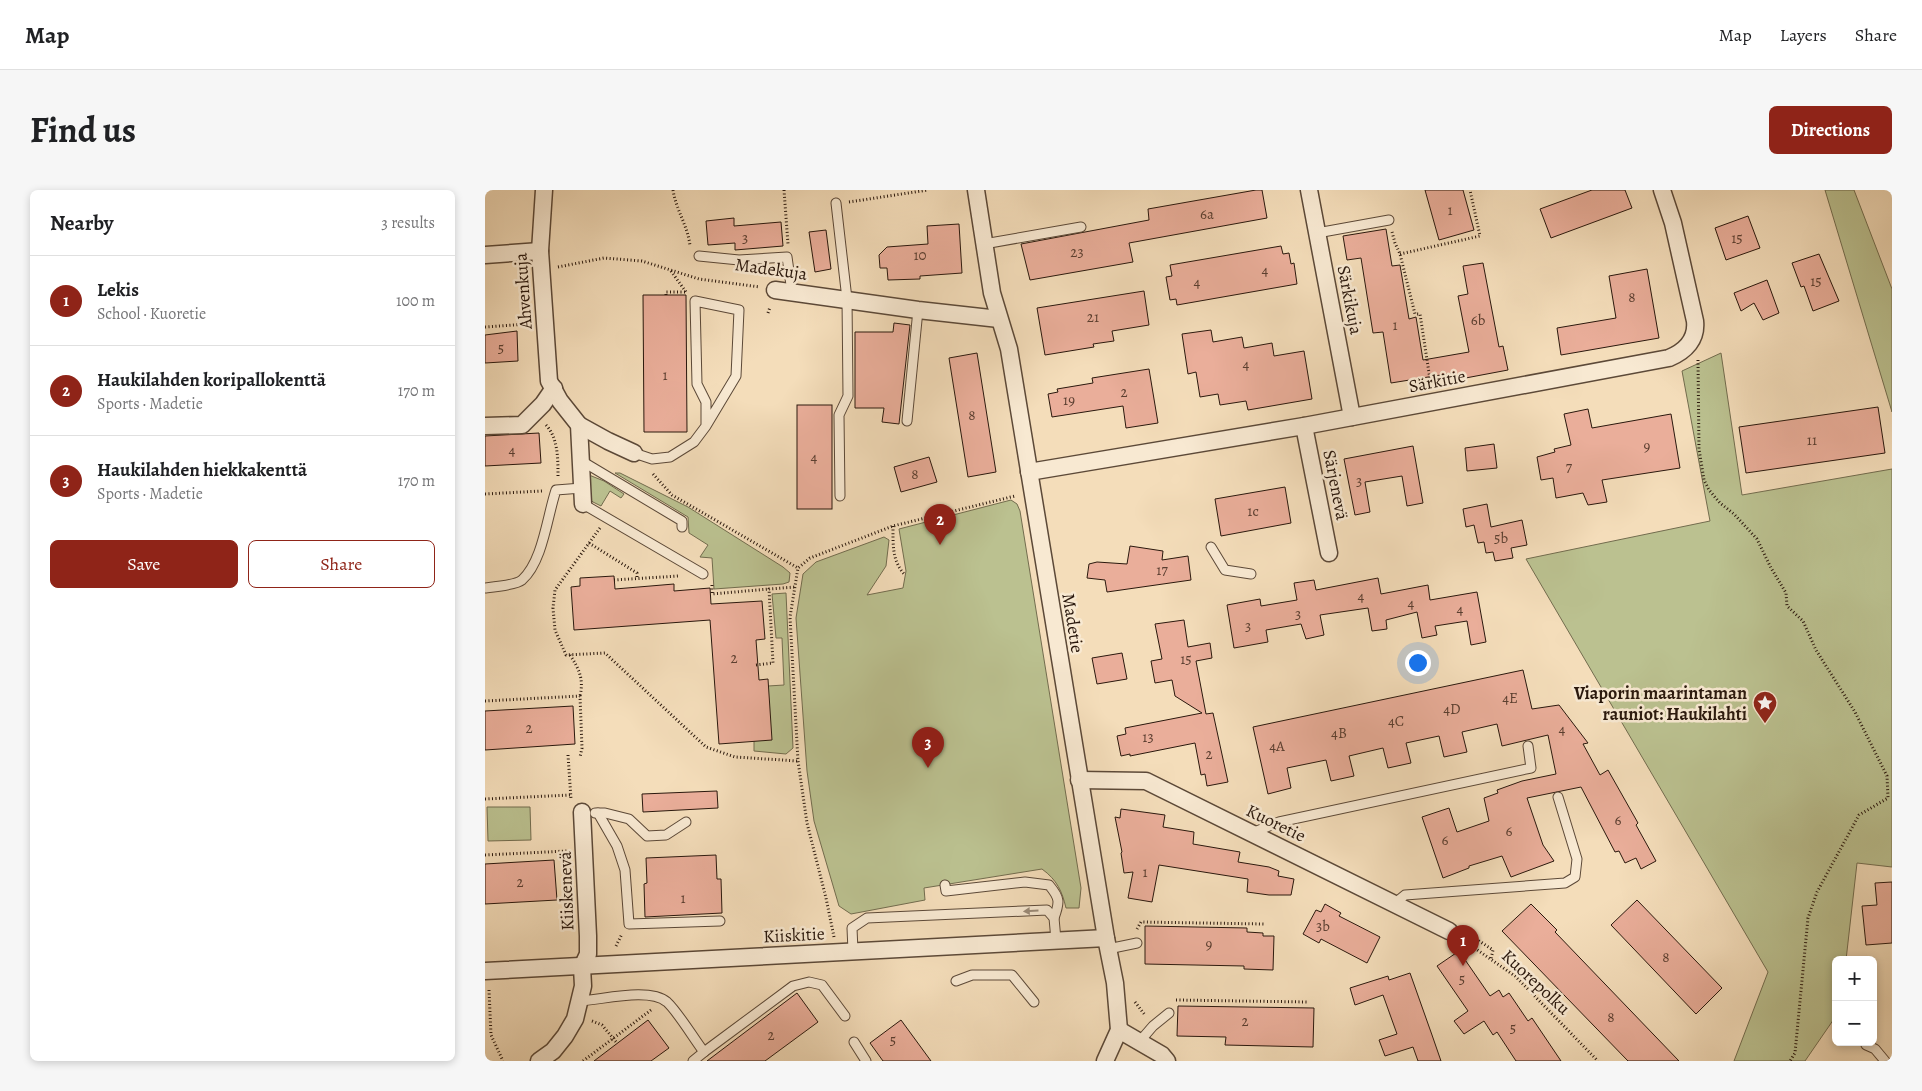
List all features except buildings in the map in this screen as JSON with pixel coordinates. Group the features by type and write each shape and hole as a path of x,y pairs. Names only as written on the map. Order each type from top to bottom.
{"street":[{"name":"Ahvenkuja","path":"544,190 539,251 549,381 560,401 579,425 634,453"},
{"name":"Madetie","path":"976,190 992,293 1009,349 1079,780 1115,981 1119,1030 1105,1061"},
{"name":"Särkikuja","path":"1309,190 1352,417"},
{"name":"Särkitie","path":"1029,472 1304,426 1669,358 1686,348 1696,330 1673,223 1662,190"},
{"path":"485,255 539,251"},
{"name":"Madekuja","path":"775,290 999,319"},
{"path":"485,426 522,425 543,404 554,388"},
{"path":"579,425 582,496"},
{"name":"Särjenevä","path":"1304,426 1329,553"},
{"name":"Kuoretie","path":"1079,780 1146,781 1449,931"},
{"name":"Kiiskenevä","path":"539,1061 553,1051 575,1019 583,986 582,967 588,954 590,813"},
{"name":"Kiiskitie","path":"485,971 1056,940 1107,943"},
{"path":"1119,1030 1162,1055 1167,1061"}],"lane":[{"path":"836,204 847,299 848,396 839,416 840,496"},
{"path":"1317,233 1389,220"},
{"path":"984,244 1081,227"},
{"path":"699,256 739,260 787,257 792,292"},
{"path":"634,453 652,459 670,457 694,442 706,426 736,376 739,310 695,301 697,384 706,402 706,426"},
{"path":"907,421 918,310"},
{"path":"580,460 682,521 682,527"},
{"path":"485,588 521,581 535,562 556,490 582,496 608,518 703,574"},
{"path":"1211,547 1225,570 1251,574"},
{"path":"1252,833 1279,822 1531,768 1528,746"},
{"path":"1394,904 1405,895 1565,883 1575,877 1577,859 1558,797"},
{"path":"590,813 629,819 647,836 666,835 686,822"},
{"path":"590,813 617,846 625,870 629,924 720,921"},
{"path":"945,885 946,891 1025,882 1049,885 1058,895 1058,907 1054,918 1056,940"},
{"path":"853,952 852,928 867,918 1047,910 1054,918"},
{"path":"1107,943 1137,943"},
{"path":"956,981 972,975 1012,974 1034,1002"},
{"path":"693,1061 793,986 809,982 822,985 845,1016"},
{"path":"579,1001 640,994 664,1000 704,1052"},
{"path":"1140,1041 1153,1026 1169,1013"},
{"path":"854,1042 866,1061"},
{"path":"1868,1046 1875,1049 1885,1061"}],"path":[{"path":"673,190 675,202 689,235"},
{"path":"784,190 788,236 787,257"},
{"path":"836,204 929,190"},
{"path":"1400,254 1481,236 1470,190"},
{"path":"1389,220 1400,254 1415,314 1420,314 1434,402"},
{"name":"Madekuja","path":"541,271 604,258 642,261 699,278 775,290"},
{"path":"671,270 686,292"},
{"path":"666,295 666,292 695,292"},
{"path":"485,327 502,324 545,324"},
{"path":"1698,359 1699,449 1704,480 1709,490 1757,539 1786,593 1787,606 1803,621 1816,650 1855,712 1887,776 1887,798"},
{"path":"485,494 556,490 558,465 553,433 546,425 522,425"},
{"path":"634,453 672,495 798,568"},
{"path":"836,952 836,942 831,930 826,898 807,823 798,761 790,617 798,568 810,558 893,526 1032,492"},
{"path":"608,518 555,590 553,608 555,630 566,654 605,653 706,747 735,757 798,761"},
{"path":"893,526 894,556 899,569 905,575"},
{"path":"589,543 637,573 637,578"},
{"path":"614,580 703,574"},
{"path":"712,594 795,587"},
{"path":"756,665 773,663 769,589"},
{"path":"570,654 577,666 583,684 580,696 582,748 580,757"},
{"path":"485,701 580,696"},
{"path":"485,799 570,795"},
{"path":"1887,798 1892,802"},
{"path":"1790,1061 1795,1053 1808,918 1817,892 1859,815 1887,798"},
{"path":"485,855 573,851"},
{"path":"1137,943 1137,928 1141,922 1264,924"},
{"name":"Kuorepolku","path":"1449,931 1515,976 1598,1061"},
{"path":"489,990 491,1035 503,1061"},
{"path":"583,1061 664,1000"},
{"path":"1169,1013 1171,1000 1307,1002"},
{"path":"591,1021 602,1024 617,1043"}],"green space":[{"path":"1825,190 1854,190 1892,289 1892,412"},
{"path":"1721,353 1742,495 1892,469 1892,867 1857,863 1846,956 1832,956 1832,1022 1805,1061 1734,1061 1768,972 1526,559 1710,521 1682,371"},
{"path":"615,473 620,473 688,507 783,567 790,573 789,582 714,589 712,558 700,557 708,545 689,533 688,517"},
{"path":"589,475 604,481 624,494 621,498 610,491 601,506 593,502 589,498"},
{"path":"1011,500 1017,504 1020,511 1081,888 1079,908 1066,908 1058,886 1052,877 1042,869 924,888 925,900 851,914 839,906 814,821 807,771 796,618 803,574 816,562 884,537 889,540 886,566 867,595 903,588 906,571 899,529"},
{"path":"786,593 793,748 786,754 754,751 754,741 768,686 784,685 782,638 776,638 772,594"},
{"path":"487,807 530,807 531,840 488,841"}],"place":[{"name":"Haukilahden koripallokenttä","path":"940,545"},
{"name":"Viaporin maarintaman rauniot: Haukilahti","path":"1765,724"},
{"name":"Haukilahden hiekkakenttä","path":"928,768"},
{"name":"Lekis","path":"1463,966"}]}
